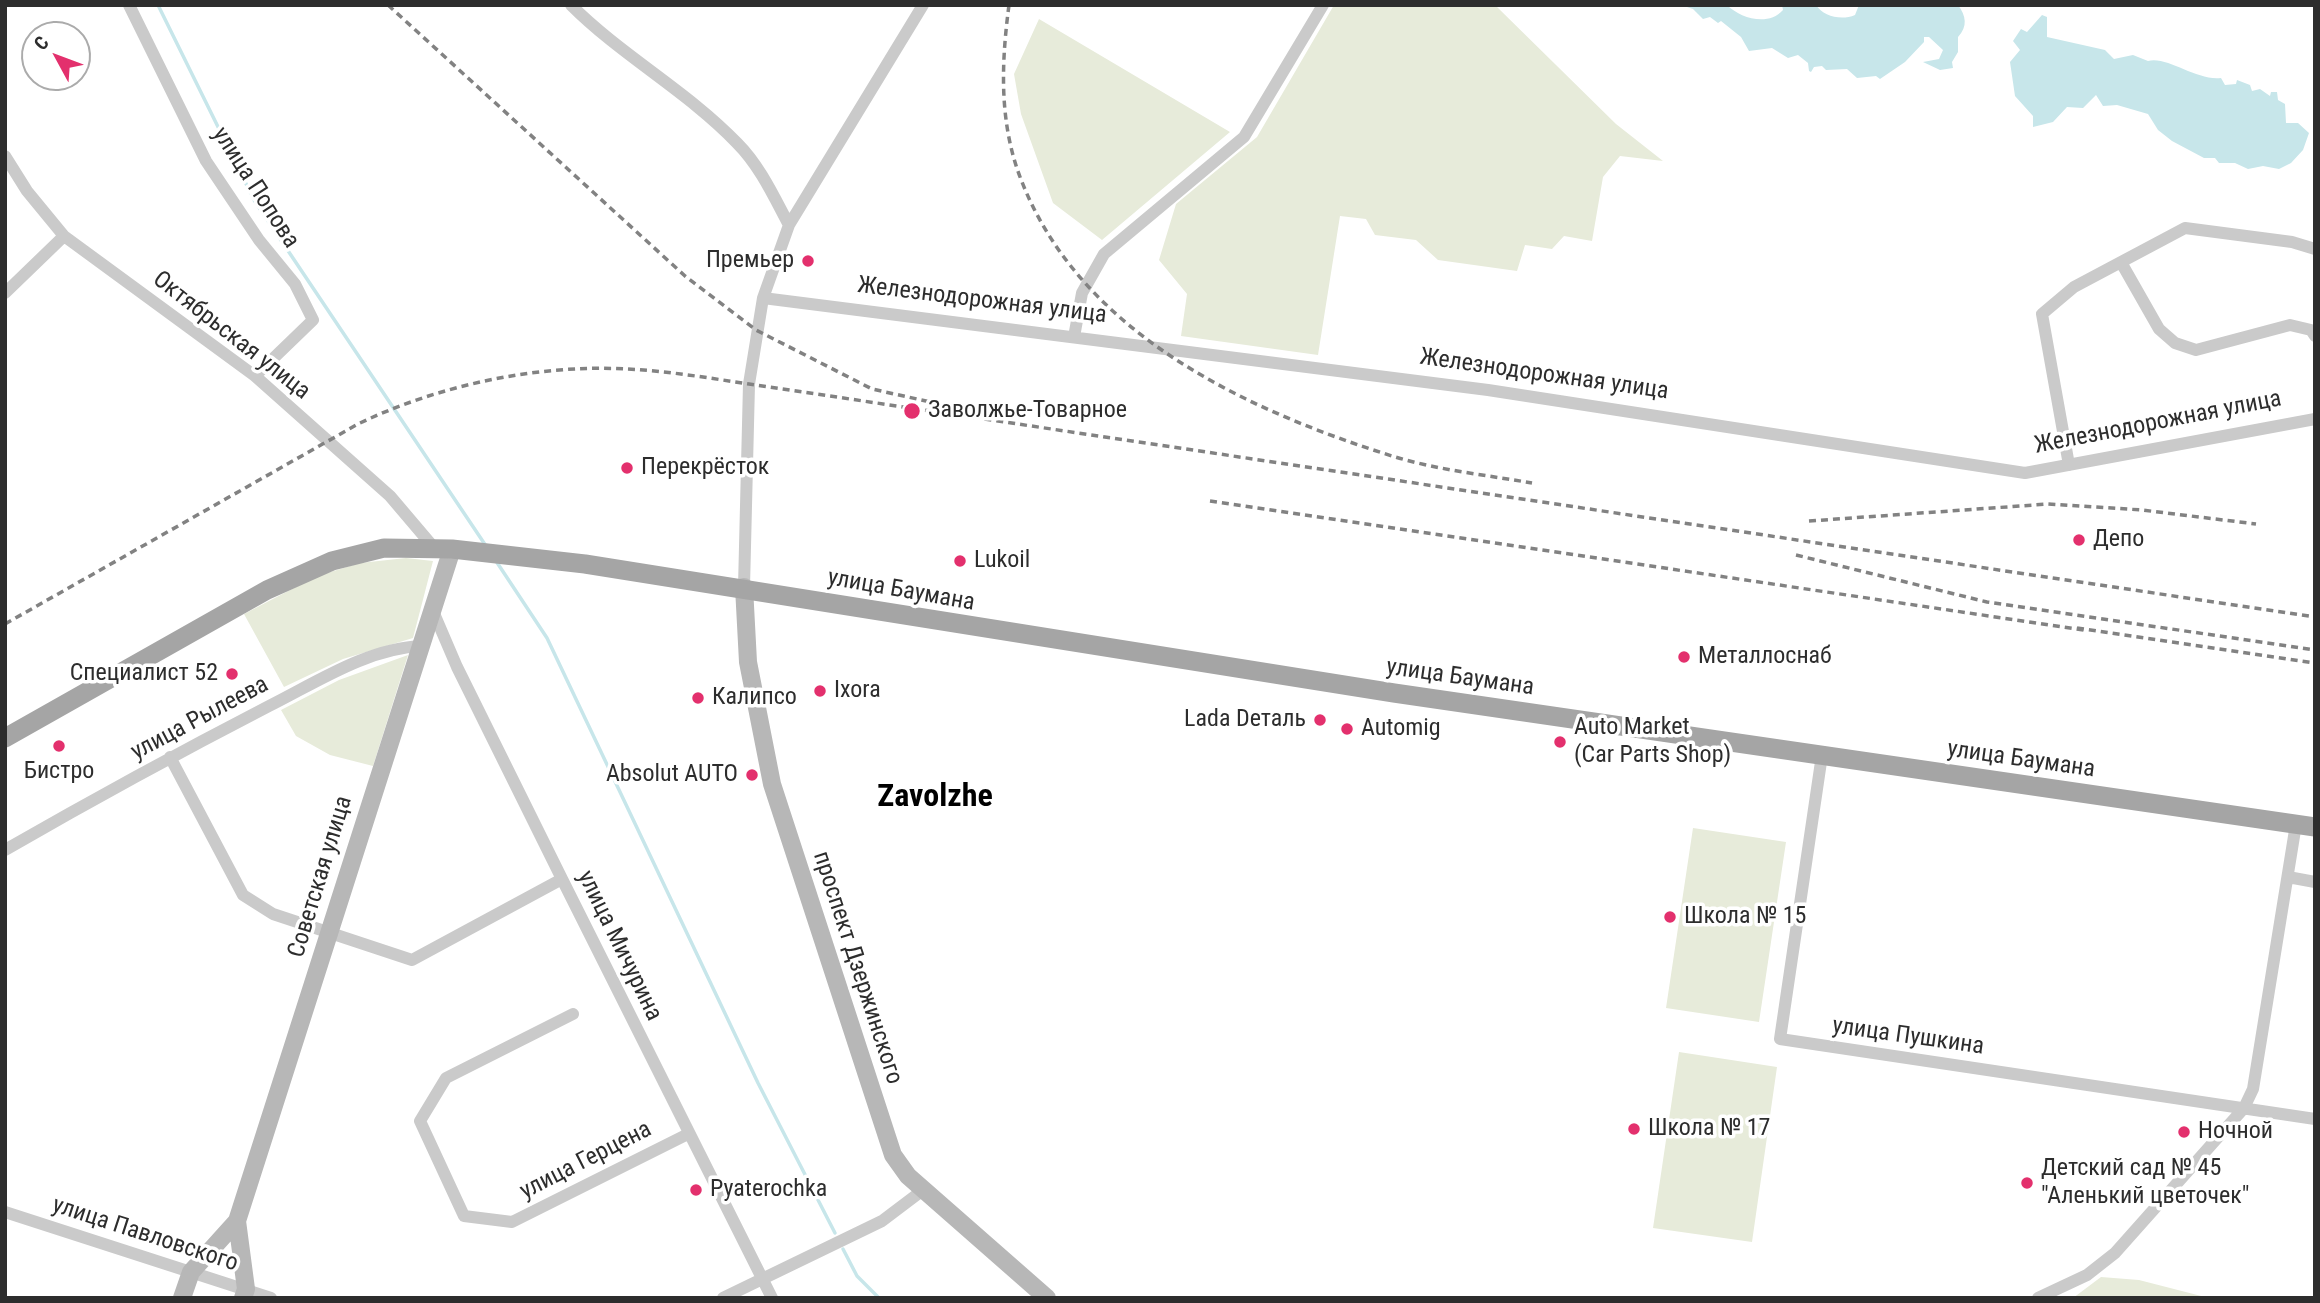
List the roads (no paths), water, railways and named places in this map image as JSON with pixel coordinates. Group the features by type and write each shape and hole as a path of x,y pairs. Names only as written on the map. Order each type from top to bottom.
{"main road":[{"name":"улица Баумана","path":"5,738 267,590 332,561 384,548 444,549 601,566 744,587 1026,636 2306,826"}],"street":[{"name":"улица Попова","path":"129,5 206,161 260,240 295,284 313,320 255,376"},
{"path":"570,5 597,31 687,98 739,144 767,184 789,225"},
{"path":"744,587 749,384 763,298 789,225 923,5"},
{"path":"1074,337 1082,293 1104,254 1244,137 1322,5"},
{"name":"Октябрьская улица","path":"5,156 27,191 64,236 255,376 390,496 444,549"},
{"path":"2069,465 2042,314 2074,287 2122,264 2185,228 2292,242 2315,248"},
{"path":"5,293 64,236"},
{"path":"2122,264 2159,329 2175,343 2196,350 2290,326 2311,330 2315,336"},
{"name":"Железнодорожная улица","path":"763,298 1488,390 2025,473 2315,419"},
{"name":"Советская улица","path":"237,1221 433,611 444,549"},
{"name":"проспект Дзержинского","path":"744,587 748,662 772,785 893,1155 923,1190 1047,1298"},
{"name":"улица Мичурина","path":"433,611 562,879 772,1298"},
{"name":"улица Рылеева","path":"5,850 170,757 336,672 394,647 422,646"},
{"name":"улица Пушкина","path":"1822,755 1780,1040 2315,1119"},
{"path":"170,757 243,895 274,915 412,960 562,879"},
{"path":"2039,1298 2087,1275 2115,1253 2244,1108 2253,1089 2288,877 2306,826"},
{"path":"2288,877 2315,881"},
{"name":"улица Герцена","path":"573,1014 446,1078 420,1121 464,1216 512,1222 688,1134"},
{"path":"723,1298 882,1221 923,1190"},
{"name":"улица Павловского","path":"5,1212 191,1272 244,1293 271,1298"},
{"path":"182,1298 191,1272 237,1221"},
{"path":"237,1221 244,1293"}],"water":[{"path":"1681,5 1727,5 1746,17 1762,19 1777,15 1783,10 1782,5 1816,5 1828,15 1844,18 1855,15 1859,5 1958,5 1965,25 1958,37 1958,52 1952,62 1953,68 1940,70 1923,62 1939,59 1943,50 1929,37 1924,37 1924,42 1905,62 1880,79 1876,76 1857,78 1847,69 1826,70 1822,66 1814,67 1811,72 1808,63 1798,55 1788,58 1772,48 1749,51 1741,37 1721,21 1718,23 1710,17 1703,19 1693,9"},
{"path":"2042,15 2047,17 2047,37 2105,50 2114,59 2133,55 2148,61 2164,62 2202,76 2221,78 2225,85 2236,84 2237,80 2250,85 2252,91 2260,89 2270,96 2271,92 2277,92 2278,100 2285,104 2286,123 2298,123 2309,133 2303,150 2291,163 2279,169 2263,166 2248,169 2235,163 2219,163 2215,158 2204,158 2172,141 2158,130 2148,114 2117,105 2103,106 2096,95 2083,108 2067,107 2053,122 2033,127 2033,116 2015,96 2010,62 2020,50 2013,41 2021,29 2027,32"}],"waterway":[{"path":"158,5 254,200 486,546"},
{"path":"496,561 547,638 758,1083 835,1233"},
{"path":"843,1249 857,1276 879,1298"}],"railway":[{"path":"388,5 685,276 756,330 872,389 935,403"},
{"path":"1009,5 1004,50 1004,95 1009,139 1022,182 1049,236 1085,282 1127,323 1175,359 1227,389 1281,415 1392,456 1462,472 1532,483"},
{"path":"5,624 358,424 389,410 455,388 490,380 593,368 704,377 2315,617"},
{"path":"1210,501 2084,630"},
{"path":"1809,521 2048,504 2142,510 2256,524"},
{"path":"1796,555 1987,602 2315,650"},
{"path":"2077,628 2315,663"}],"place":[{"name":"Премьер","path":"808,261"},
{"name":"Заволжье-Товарное","path":"912,411"},
{"name":"Перекрёсток","path":"627,468"},
{"name":"Депо","path":"2079,540"},
{"name":"Lukoil","path":"960,561"},
{"name":"Металлоснаб","path":"1684,657"},
{"name":"Специалист 52","path":"232,674"},
{"name":"Ixora","path":"820,691"},
{"name":"Калипсо","path":"698,698"},
{"name":"Lada Dеталь","path":"1320,720"},
{"name":"Automig","path":"1347,729"},
{"name":"Auto Market (Car Parts Shop)","path":"1560,742"},
{"name":"Бистро","path":"59,746"},
{"name":"Absolut AUTO","path":"752,775"},
{"name":"Школа № 15","path":"1670,917"},
{"name":"Школа № 17","path":"1634,1129"},
{"name":"Ночной","path":"2184,1132"},
{"name":"Детский сад № 45 \"Аленький цветочек\"","path":"2027,1183"},
{"name":"Pyaterochka","path":"696,1190"}],"district":[{"name":"Zavolzhe","path":"935,798"}]}
